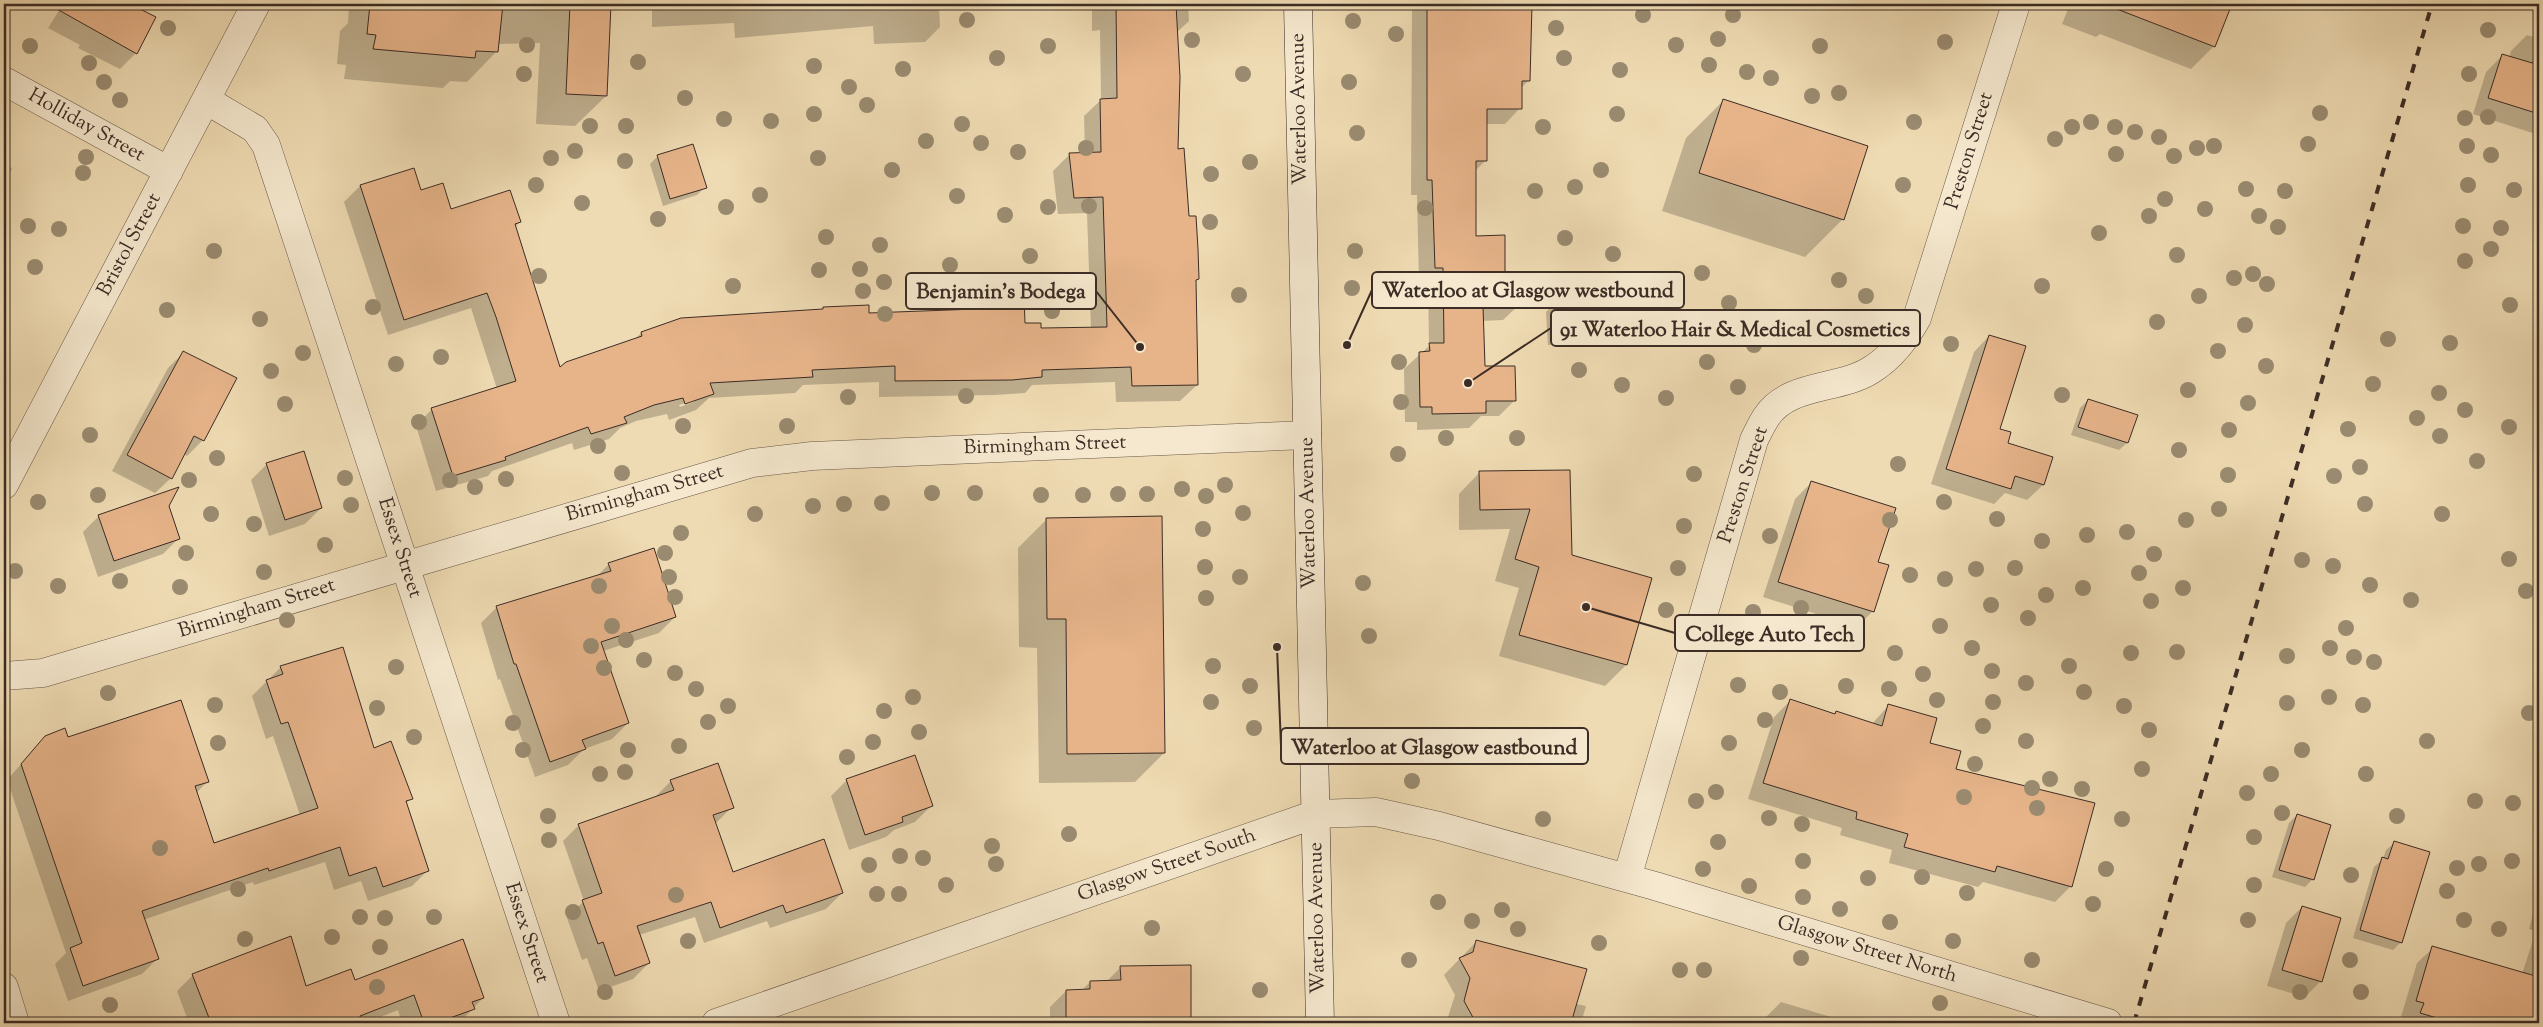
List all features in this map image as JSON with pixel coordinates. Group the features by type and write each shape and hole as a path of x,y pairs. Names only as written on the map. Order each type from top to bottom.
{"street":[{"name":"Bristol Street","path":"4,485 256,4"},
{"name":"Waterloo Avenue","path":"1298,4 1320,1023"},
{"name":"Preston Street","path":"1627,878 1754,440 1767,414 1788,396 1844,382 1871,370 1901,345 1917,318 2016,4"},
{"name":"Holliday Street","path":"4,81 169,171"},
{"name":"Essex Street","path":"206,100 255,129 266,145 556,1023"},
{"name":"Birmingham Street","path":"4,676 43,673 752,462 822,456 1307,435"},
{"name":"Glasgow Street South","path":"716,1023 1316,814 1376,812 1439,826 1627,878"},
{"name":"Glasgow Street North","path":"1627,878 2081,1019 2108,1023"},
{"path":"4,987 15,1023"}],"building":[{"path":"48,4 130,4 156,17 137,54"},
{"path":"370,4 503,4 498,52 476,51 475,58 373,49 376,35 367,34"},
{"path":"570,4 611,4 607,96 566,94"},
{"path":"1116,4 1176,4 1180,77 1178,149 1184,148 1189,216 1196,216 1198,249 1199,279 1196,280 1198,385 1132,386 1131,367 1042,370 1042,377 1012,380 895,381 895,366 812,370 813,377 710,383 714,394 685,404 683,398 654,405 624,417 627,423 591,434 588,427 505,457 506,460 453,476 431,408 516,381 496,317 487,293 404,320 360,185 414,168 421,190 443,183 451,209 510,190 521,222 515,224 560,367 566,362 642,336 641,332 681,318 823,309 823,307 869,305 869,313 976,309 975,299 1024,296 1025,323 1041,323 1041,328 1107,327 1103,197 1074,198 1069,153 1101,152 1100,99 1117,98"},
{"path":"1427,4 1532,4 1530,81 1522,81 1522,109 1487,109 1487,161 1476,161 1476,236 1505,235 1505,274 1519,273 1520,305 1483,306 1485,366 1515,366 1516,401 1486,401 1486,413 1432,414 1432,407 1420,407 1419,352 1430,351 1429,343 1444,343 1443,268 1435,268 1432,180 1427,180"},
{"path":"2109,4 2232,4 2215,47 2109,6"},
{"path":"2502,54 2539,65 2539,114 2488,98"},
{"path":"1723,99 1868,146 1844,220 1699,173"},
{"path":"693,144 707,188 670,199 657,155"},
{"path":"1607,301 1608,336 1555,338 1554,303"},
{"path":"1989,335 2026,346 2000,429 2011,432 2008,443 2053,457 2044,485 2015,476 2011,489 1946,469"},
{"path":"183,351 237,378 204,441 194,436 172,479 127,455"},
{"path":"2088,399 2138,415 2128,443 2078,427"},
{"path":"304,451 322,508 285,520 266,463"},
{"path":"1570,470 1572,555 1652,578 1627,665 1519,635 1539,567 1515,559 1530,509 1480,510 1479,471"},
{"path":"1811,481 1896,508 1878,562 1889,565 1874,612 1778,582"},
{"path":"179,487 169,506 180,539 114,561 98,515"},
{"path":"1162,516 1165,753 1067,754 1066,619 1047,619 1046,518"},
{"path":"654,548 676,617 601,642 629,723 582,740 586,749 550,762 516,664 514,664 496,606 611,571 608,563"},
{"path":"343,647 374,748 391,741 413,799 406,801 429,871 383,887 376,867 349,876 340,847 269,871 268,868 142,911 159,959 83,986 70,948 82,943 21,764 45,736 65,728 68,737 181,700 209,782 195,786 214,843 318,808 288,722 281,724 266,680 283,674 280,666"},
{"path":"1790,699 1835,714 1836,711 1882,726 1888,704 1937,718 1930,743 1961,751 1956,769 2095,803 2072,887 1997,866 1995,872 1904,847 1908,834 1856,819 1857,812 1763,783"},
{"path":"915,755 933,806 902,817 903,822 865,835 846,779"},
{"path":"718,763 734,808 713,815 733,872 824,839 843,893 786,913 783,905 720,928 711,902 637,926 650,963 615,976 603,942 598,944 582,900 602,893 578,824 674,790 670,780"},
{"path":"2297,814 2331,825 2314,880 2279,870"},
{"path":"2394,841 2430,852 2402,943 2360,930 2382,857 2388,859"},
{"path":"2302,906 2341,918 2322,982 2282,970"},
{"path":"291,936 306,986 351,969 355,980 463,939 484,998 472,1002 475,1009 436,1023 424,1023 414,995 360,1016 362,1023 211,1023 192,974"},
{"path":"1476,940 1587,969 1571,1023 1476,1023 1464,1001 1470,978 1459,958 1473,952"},
{"path":"2432,946 2539,977 2539,1023 2454,1023 2420,1013 2424,1003 2416,1001"},
{"path":"1191,965 1191,1023 1066,1023 1066,990 1090,989 1090,981 1121,980 1120,966"}],"railway":[{"path":"2134,1023 2432,4"}],"place":[{"name":"Waterloo at Glasgow westbound","path":"1347,345"},
{"name":"Benjamin's Bodega","path":"1140,347"},
{"name":"91 Waterloo Hair & Medical Cosmetics","path":"1468,383"},
{"name":"College Auto Tech","path":"1586,607"},
{"name":"Waterloo at Glasgow eastbound","path":"1277,647"}]}
